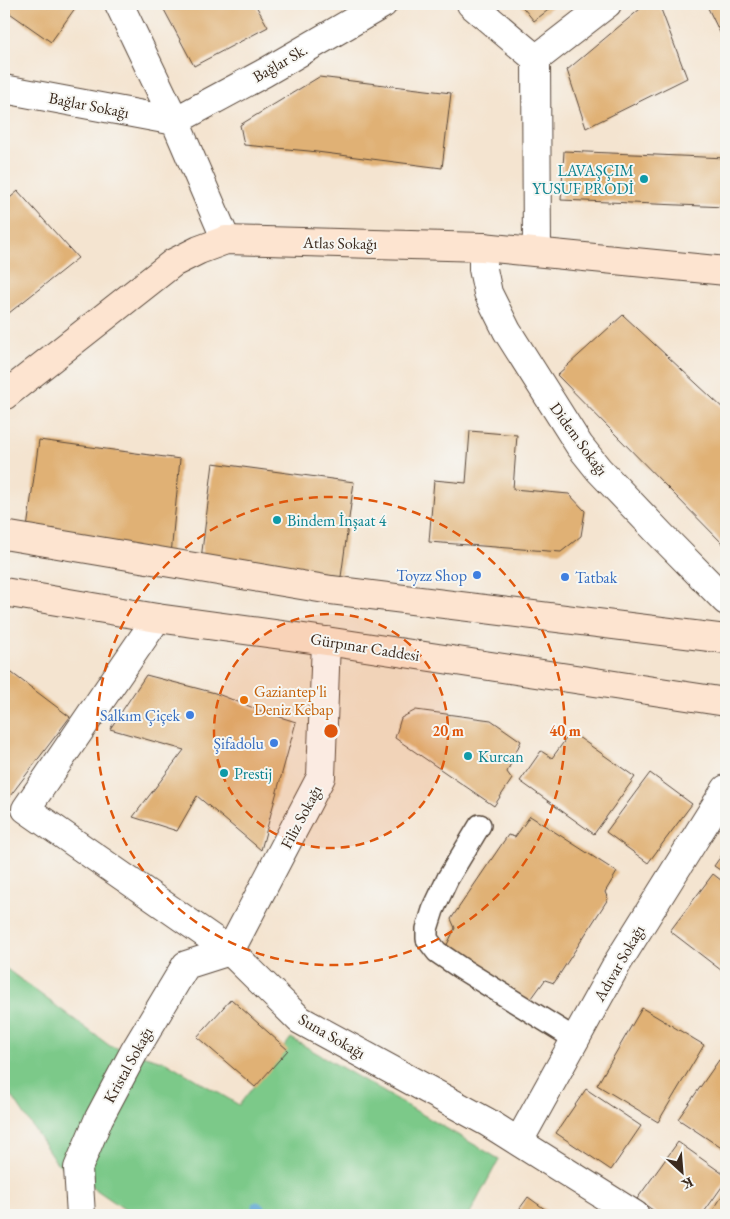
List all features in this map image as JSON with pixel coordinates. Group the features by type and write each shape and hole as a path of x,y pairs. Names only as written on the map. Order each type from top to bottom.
{"main road":[{"name":"Atlas Sokağı","path":"4,396 173,263 199,250 226,240 483,247 726,271"},
{"path":"4,536 331,590 726,639"},
{"name":"Gürpınar Caddesi","path":"4,592 157,618 326,641 726,702"}],"street":[{"path":"119,4 175,121 226,240"},
{"name":"Bağlar Sk.","path":"175,121 264,73 383,4"},
{"path":"471,4 536,60 537,252"},
{"path":"536,60 607,4"},
{"name":"Bağlar Sokağı","path":"4,89 175,121"},
{"name":"Didem Sokağı","path":"483,247 483,269 488,293 507,331 579,446 599,470 726,601"},
{"name":"Suna Sokağı","path":"157,618 26,809 230,952 300,1020 487,1122 635,1215"},
{"name":"Filiz Sokağı","path":"230,952 321,778 326,641"},
{"name":"Adıvar Sokağı","path":"519,1141 618,962 726,789"},
{"name":"Kristal Sokağı","path":"81,1215 78,1168 99,1118 134,1052 186,965 230,952"}],"lane":[{"path":"480,825 448,878 433,910 427,929 427,939 437,952 462,969 575,1039"}],"green space":[{"path":"4,967 110,1046 166,1062 239,1105 291,1038 499,1159 469,1215 133,1215 56,1162 4,1084"}],"building":[{"path":"8,4 78,4 51,42 4,9"},
{"path":"161,4 255,4 268,27 194,66"},
{"path":"520,4 556,4 534,21"},
{"path":"646,4 659,4 687,78 586,128 567,70"},
{"path":"706,4 726,4 726,45"},
{"path":"319,77 451,93 442,168 309,151 244,145 240,125"},
{"name":"LAVAŞÇIM YUSUF PRODİ","path":"564,151 726,158 726,207 561,200"},
{"path":"18,191 78,258 4,317 4,203"},
{"path":"623,315 726,411 726,547 557,375"},
{"path":"470,431 517,435 513,489 569,494 585,511 581,536 561,552 429,542 434,480 466,483"},
{"path":"39,440 180,459 171,555 26,536"},
{"name":"Bindem İnşaat 4","path":"213,463 354,482 341,577 201,559"},
{"path":"4,667 70,717 4,804"},
{"name":"Prestij","path":"146,675 215,693 296,722 261,850 197,796 177,831 133,817 184,750 110,729"},
{"name":"Kurcan","path":"416,710 491,720 521,741 507,772 512,779 494,806 395,738 401,718"},
{"path":"571,732 635,777 594,834 520,781 541,751 552,758"},
{"path":"650,773 692,804 648,863 606,832"},
{"path":"530,816 617,872 605,892 608,899 554,983 545,980 529,1002 446,947 455,928 451,919 508,835 515,837"},
{"path":"726,849 726,874 714,866"},
{"path":"713,874 726,884 726,974 670,931"},
{"path":"231,999 288,1050 255,1087 197,1037"},
{"path":"642,1008 704,1045 658,1122 597,1085"},
{"path":"719,1060 726,1065 726,1151 678,1119"},
{"path":"586,1089 641,1126 611,1170 556,1133"},
{"path":"678,1142 726,1176 726,1181 702,1215 660,1215 637,1199"},
{"path":"726,1190 726,1215 710,1215"},
{"path":"528,1197 553,1215 515,1215"}],"waterway":[{"path":"257,1207 266,1215"}],"place":[{"name":"LAVAŞÇIM YUSUF PRODİ","path":"644,179"},
{"name":"Bindem İnşaat 4","path":"277,520"},
{"name":"Toyzz Shop","path":"477,575"},
{"name":"Tatbak","path":"565,577"},
{"name":"Gaziantep'li Deniz Kebap","path":"244,700"},
{"name":"Salkım Çiçek","path":"190,715"},
{"name":"Şifadolu","path":"274,743"},
{"name":"Kurcan","path":"468,756"},
{"name":"Prestij","path":"224,773"}]}
